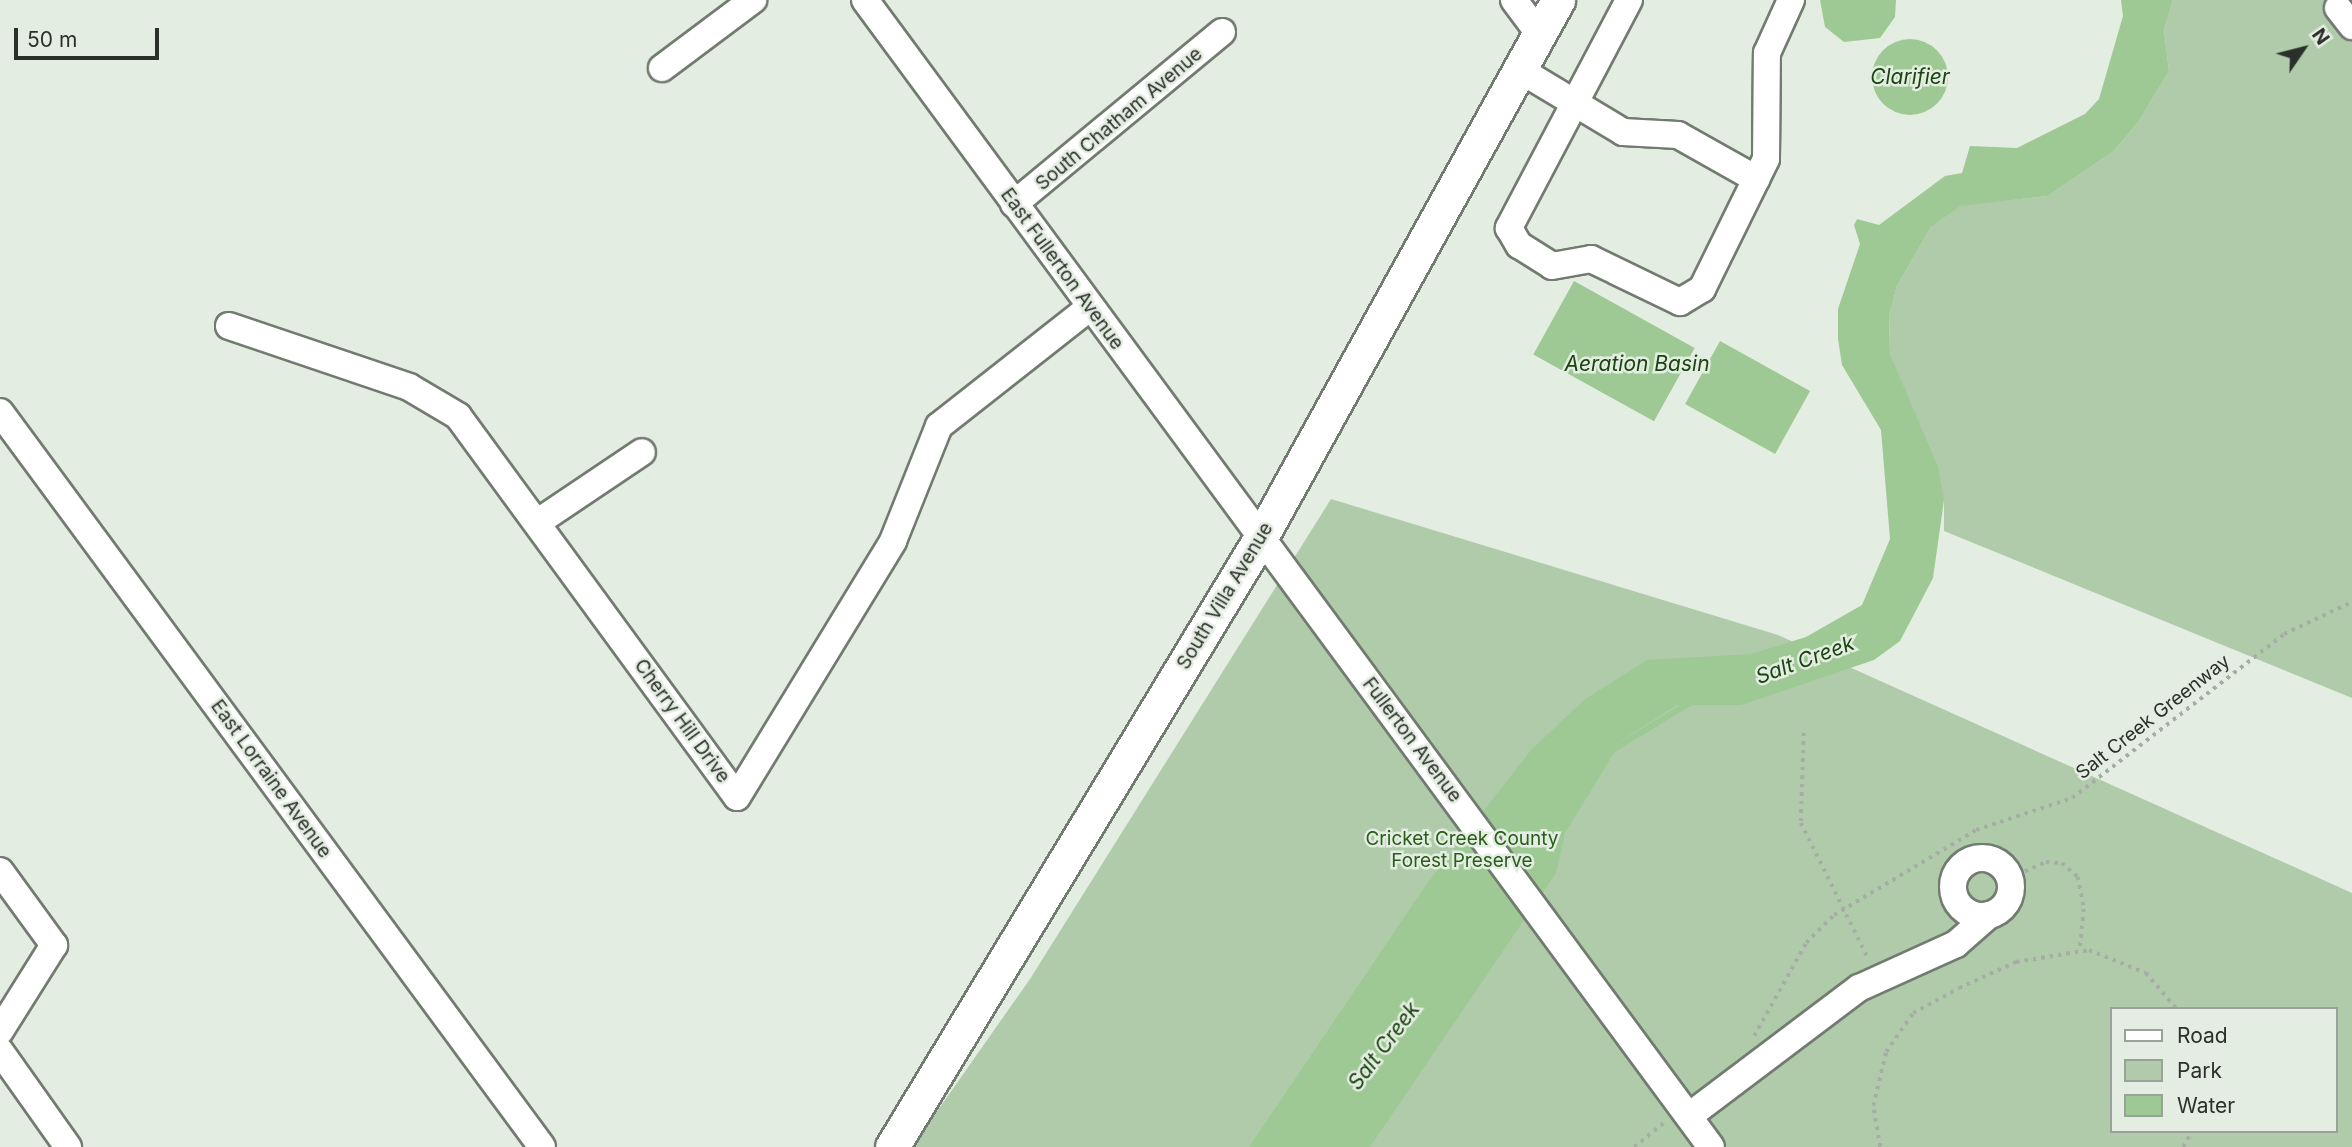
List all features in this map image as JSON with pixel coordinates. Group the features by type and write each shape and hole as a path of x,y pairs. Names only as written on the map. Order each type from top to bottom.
{"main road":[{"name":"South Villa Avenue","path":"892,1147 1260,538 1558,0"}],"street":[{"path":"662,68 753,0"},
{"name":"East Fullerton Avenue","path":"864,0 1260,538"},
{"path":"1514,0 1540,35"},
{"path":"1629,0 1509,228 1519,245 1552,266 1591,259 1679,302 1691,300 1766,159 1767,53 1791,0"},
{"name":"South Chatham Avenue","path":"1014,204 1222,32"},
{"path":"1520,70 1623,132 1678,135 1756,179"},
{"name":"Cherry Hill Drive","path":"229,326 409,387 458,416 737,797 893,541 939,426 1090,307"},
{"name":"East Lorraine Avenue","path":"0,412 541,1147"},
{"path":"538,522 642,452"},
{"name":"Fullerton Avenue","path":"1260,538 1444,782 1711,1147"},
{"path":"1685,1111 1749,1074 1796,1031 1878,977 1956,944 1989,915 2009,897 2009,878 1989,858 1970,860 1956,873 1953,891 1962,908 1989,915"},
{"path":"0,871 54,945 0,1031"},
{"path":"0,1051 68,1147"}],"path":[{"name":"Salt Creek Greenway","path":"1752,1039 1807,943 1843,909 1976,830 2072,798 2284,634 2352,602"},
{"path":"1804,733 1798,812 1878,977"},
{"path":"2009,878 2046,862 2062,863 2078,877 2084,909 2080,950"},
{"path":"1880,1147 1873,1107 1879,1069 1913,1013 2016,962 2080,950 2129,963 2175,1007"},
{"path":"1634,1147 1685,1111"}],"green space":[{"path":"2173,0 2352,0 2352,698 1944,531 1944,500 1890,354 1889,316 1897,286 1931,227 1960,205 2048,196 2114,151 2139,121 2169,71 2164,30"},
{"name":"Cricket Creek County Forest Preserve","path":"1331,499 1778,635 2352,893 2352,1147 912,1147 1030,979"}],"water":[{"name":"Clarifier","path":"1820,0 1896,0 1895,17 1880,38 1844,42 1825,27"},
{"path":"2121,0 2173,0 2164,30 2169,71 2139,121 2114,151 2048,196 1960,206 1931,227 1897,286 1889,316 1890,354 1938,467 1944,500 1933,578 1900,641 1874,660 1741,705 1677,705 1622,740 1565,833 1556,873 1370,1147 1249,1147 1426,885 1531,750 1584,700 1647,660 1751,654 1806,637 1862,605 1890,539 1881,430 1842,365 1838,339 1838,309 1860,244 1854,225 1857,219 1879,225 1945,176 1962,173 1970,146 2017,148 2085,114 2099,99 2123,16"},
{"name":"Clarifier","path":"1903,39 1917,39 1931,45 1942,56 1948,77 1945,92 1937,104 1917,115 1903,115 1889,109 1878,98 1872,84 1872,70 1878,56 1889,45"},
{"name":"Aeration Basin","path":"1574,281 1695,348 1654,421 1533,354"},
{"name":"Aeration Basin","path":"1720,341 1810,391 1775,454 1685,404"}],"waterway":[{"name":"Salt Creek","path":"1614,749 1691,702"}]}
